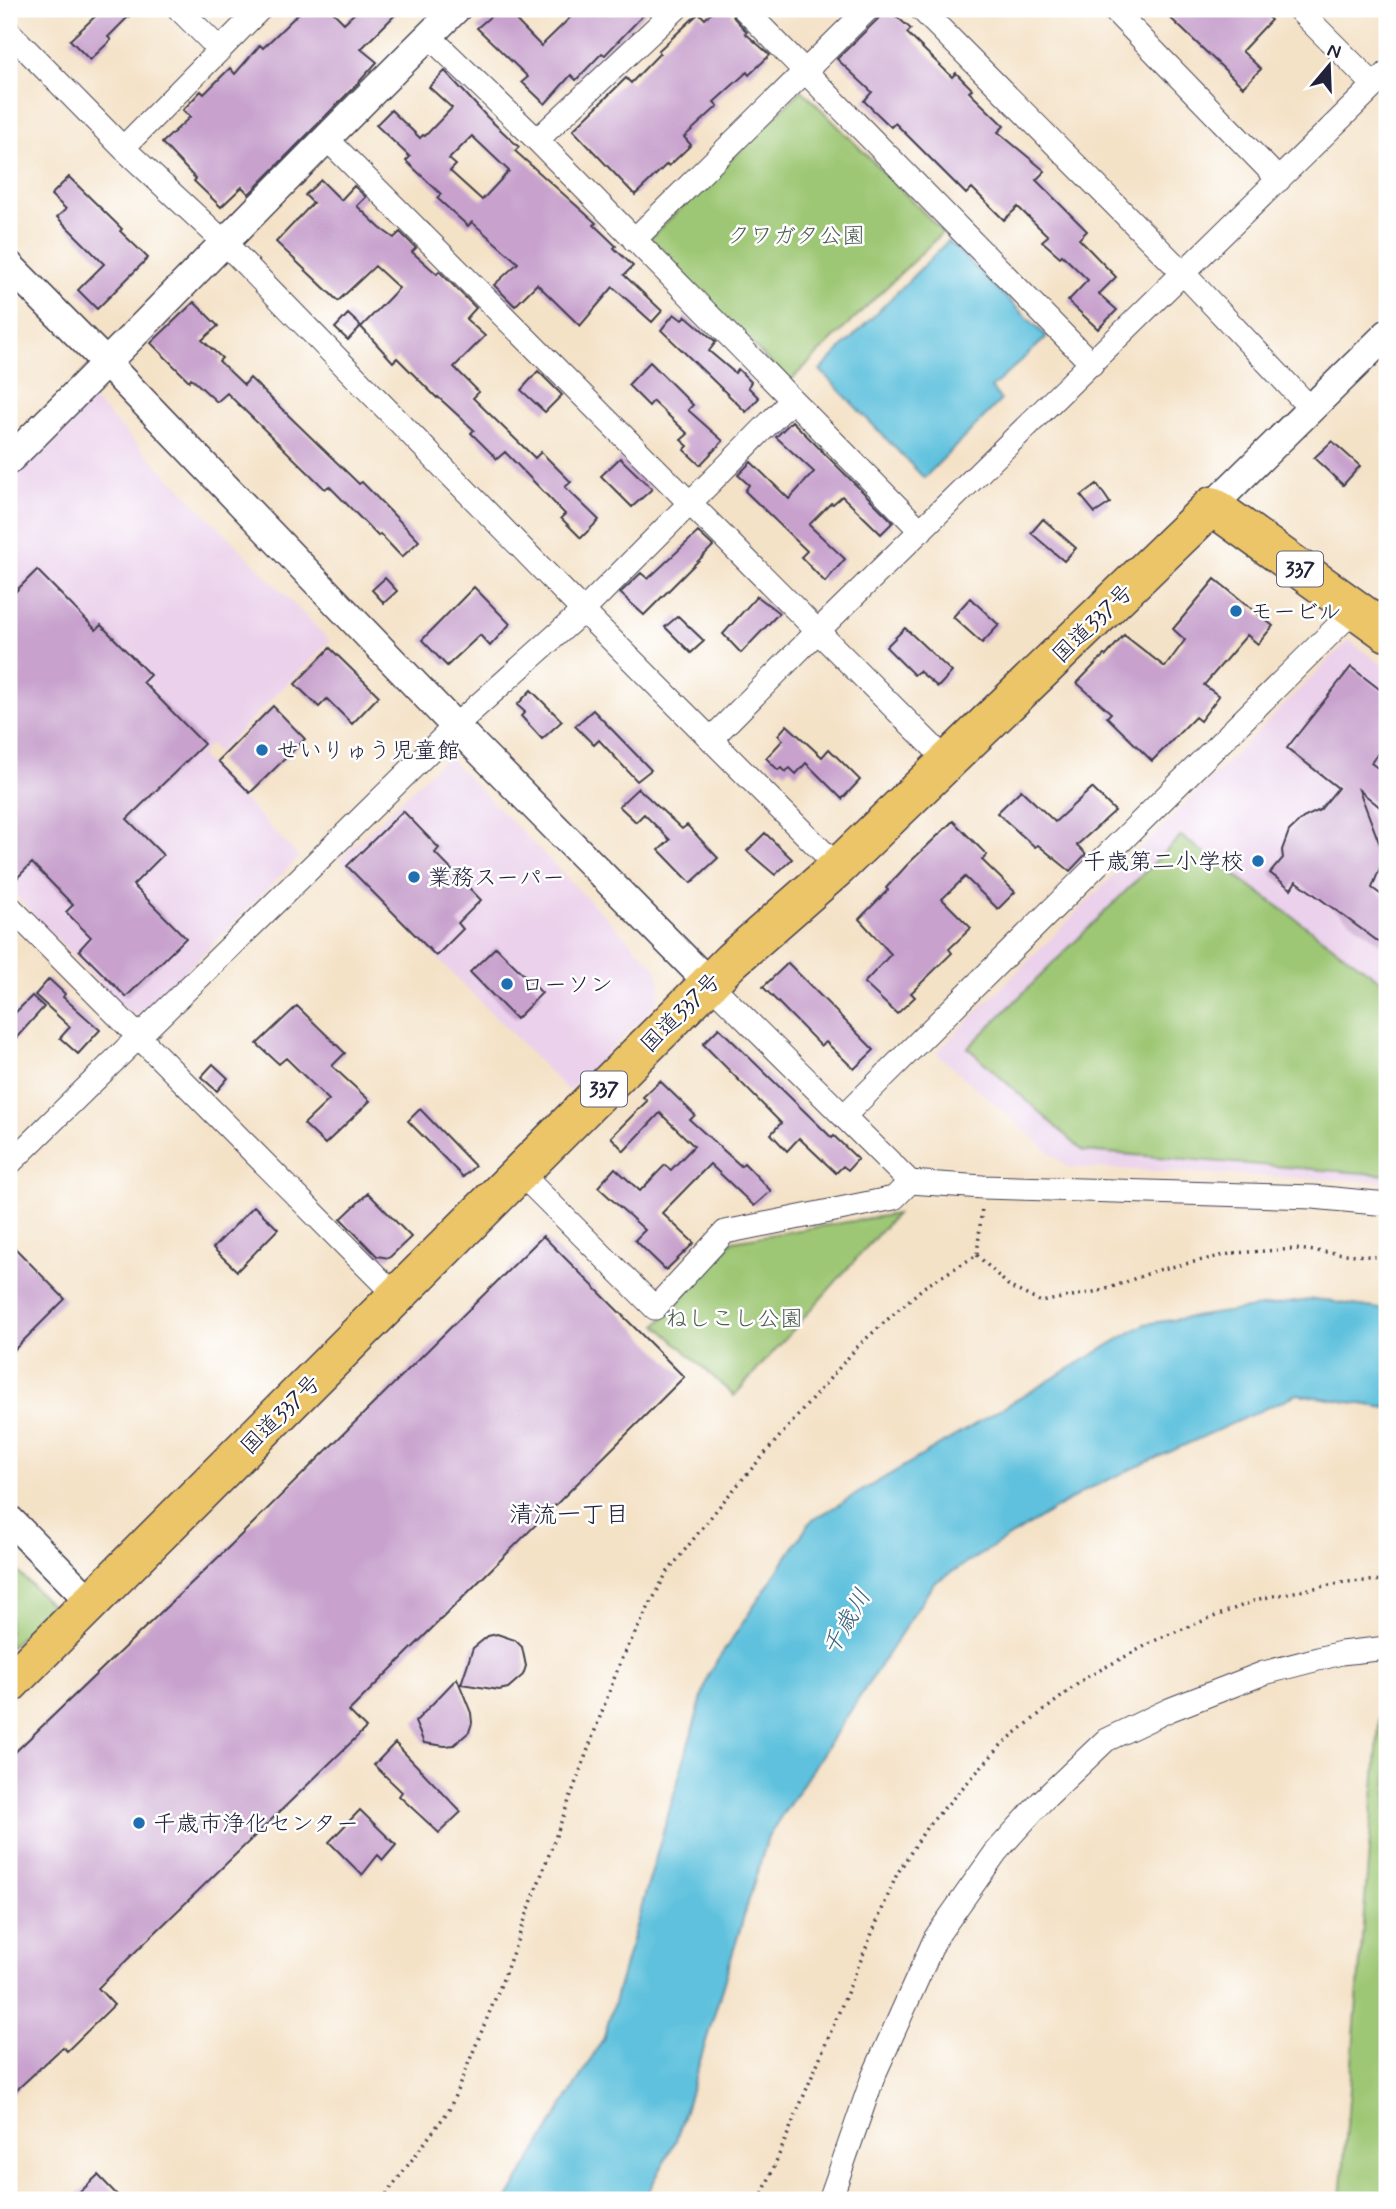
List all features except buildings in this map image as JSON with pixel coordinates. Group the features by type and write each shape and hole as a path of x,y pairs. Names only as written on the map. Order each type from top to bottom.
{"highway":[{"name":"337","path":"1212,506 1387,632"},
{"name":"国道337号","path":"9,1684 709,983 838,867 1212,506"}],"street":[{"path":"179,9 220,50"},
{"path":"123,148 260,9"},
{"path":"9,460 106,364 223,241 456,9"},
{"path":"537,141 676,9"},
{"path":"744,9 1092,364"},
{"path":"634,240 868,9"},
{"path":"921,9 1184,274 1311,409"},
{"path":"1112,9 1279,180"},
{"path":"711,740 817,632 1381,79 1298,9"},
{"path":"9,32 123,148 223,241 583,611 838,867"},
{"path":"429,36 537,141 921,531"},
{"path":"327,139 948,762"},
{"path":"9,265 455,726 910,1182 984,1187 1313,1197 1387,1204"},
{"path":"1212,506 1387,334"},
{"path":"9,1164 455,726 583,611 791,401"},
{"path":"844,1116 1356,608"},
{"path":"9,906 397,1297"},
{"path":"520,1173 655,1308 725,1232 894,1198 910,1182"},
{"path":"9,1519 92,1602"},
{"path":"830,2200 873,2077 936,1937 996,1852 1041,1802 1106,1740 1169,1710 1264,1673 1341,1653 1387,1648"}],"path":[{"path":"976,1255 984,1187"},
{"path":"976,1255 1010,1287 1041,1302 1104,1290 1158,1270 1234,1253 1295,1249 1387,1258"},
{"path":"382,2200 449,2110 500,1987 621,1660 666,1574 722,1503 859,1345 924,1287 976,1255"}],"shaded area":[{"path":"92,398 330,641 218,753 210,745 200,755 299,857 145,1012 138,1013 128,1012 9,889 9,479"},
{"name":"千歳第二小学校","path":"1349,640 1387,669 1387,1182 1067,1167 936,1053"},
{"path":"447,756 656,968 660,984 659,996 650,1010 568,1091 340,859"}],"green space":[{"name":"クワガタ公園","path":"802,90 943,232 789,382 649,239"},
{"name":"千歳第二小学校","path":"1181,836 1387,985 1387,1175 1083,1151 968,1048"},
{"name":"ねしこし公園","path":"896,1214 734,1396 657,1325 733,1241"},
{"path":"9,1563 52,1606 9,1648"},
{"path":"1383,1675 1387,1675 1387,2200 1341,2200"}],"water":[{"path":"948,241 1047,337 991,388 1001,400 924,478 820,370"},
{"name":"千歳川","path":"1315,1299 1387,1310 1387,1408 1297,1394 1088,1489 934,1583 768,1837 676,2140 644,2200 507,2200 604,2037 709,1673 811,1521 1145,1324"}],"place":[{"name":"モービル","path":"1236,611"},
{"name":"せいりゅう児童館","path":"262,750"},
{"name":"千歳第二小学校","path":"1258,861"},
{"name":"業務スーパー","path":"414,877"},
{"name":"ローソン","path":"507,984"},
{"name":"千歳市浄化センター","path":"139,1823"}],"district":[{"name":"清流一丁目","path":"569,1514"}]}
